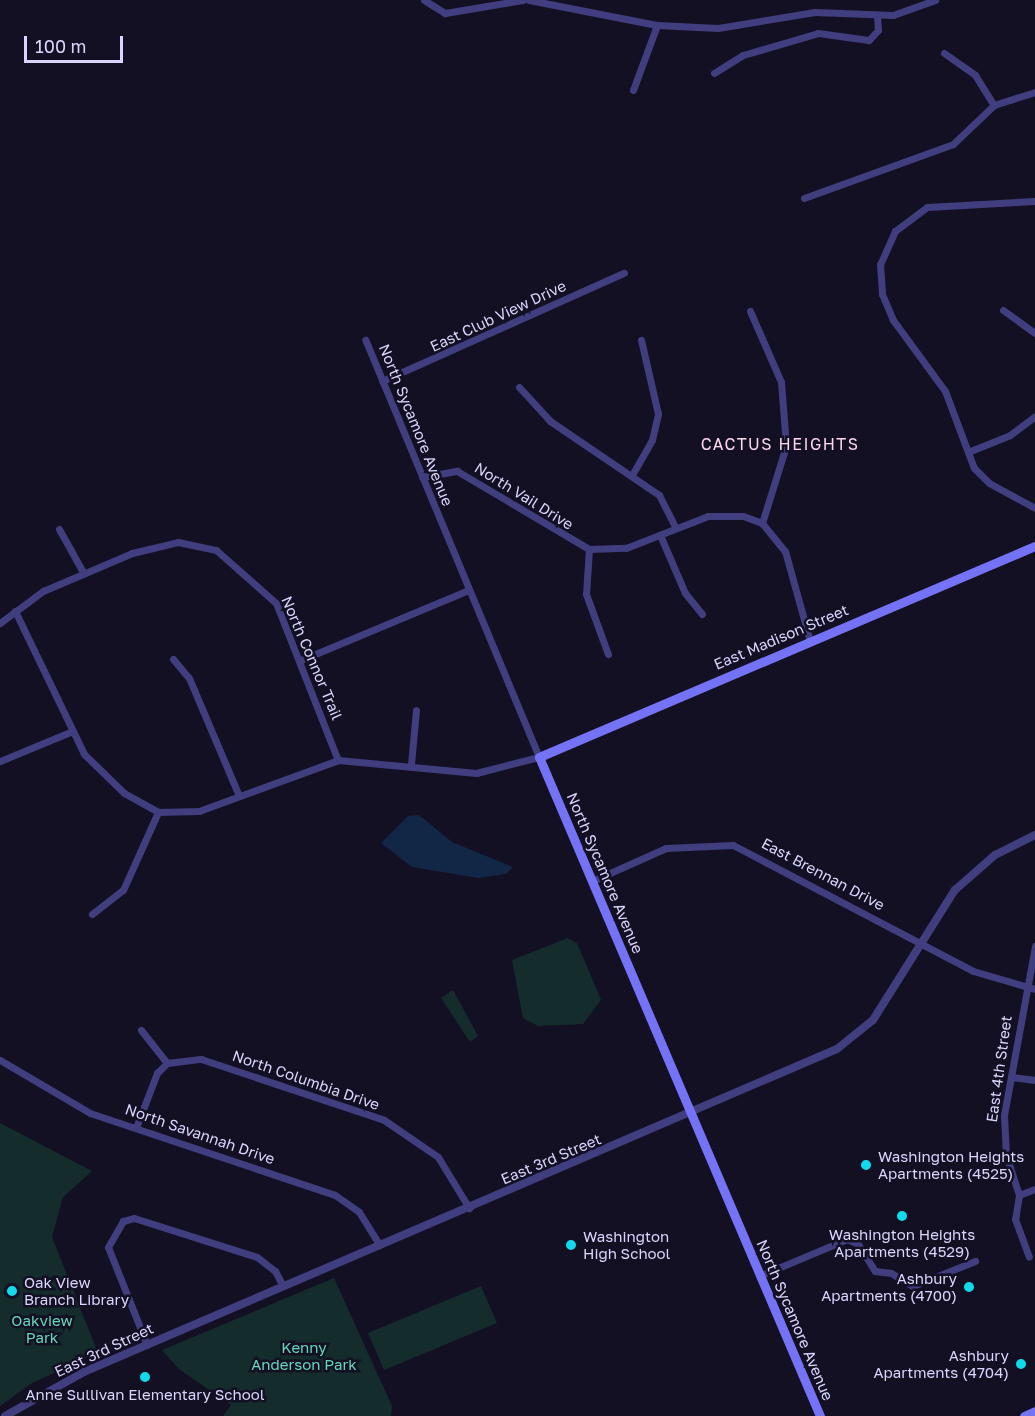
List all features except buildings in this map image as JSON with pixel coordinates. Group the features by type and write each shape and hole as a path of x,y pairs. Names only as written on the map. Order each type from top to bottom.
{"main road":[{"name":"East Madison Street","path":"539,757 1035,546"},
{"name":"North Sycamore Avenue","path":"539,757 820,1416"},
{"path":"1024,1416 1035,1412"}],"street":[{"path":"424,0 445,13 523,0"},
{"path":"529,0 657,25 733,28 815,12 877,17 935,0"},
{"path":"714,73 743,55 818,33 869,40 878,30 877,17"},
{"path":"633,90 657,25"},
{"path":"944,53 975,75 994,105"},
{"path":"804,198 953,144 994,105 1035,92"},
{"path":"1035,201 927,207 895,231 880,264 882,294 893,320 945,391 968,452 989,483 1035,508"},
{"name":"East Club View Drive","path":"382,381 624,273"},
{"path":"1003,310 1035,333"},
{"path":"750,311 781,382 786,446 762,523"},
{"name":"North Sycamore Avenue","path":"365,340 539,757"},
{"path":"632,475 652,440 658,414 641,340"},
{"path":"519,387 550,421 659,495 676,528"},
{"path":"968,452 1010,435 1035,416"},
{"name":"North Vail Drive","path":"422,477 445,470 463,474 589,549"},
{"path":"608,654 586,594 589,549 626,548 676,528 719,515 762,523 785,551 810,641"},
{"path":"59,529 84,574"},
{"path":"660,535 685,593 702,614"},
{"name":"North Connor Trail","path":"0,623 15,611 84,574 156,545 196,543 216,550 270,594 301,660 338,760"},
{"path":"301,660 468,590"},
{"path":"15,611 70,732 100,772 158,812 199,811 338,760 411,764 476,773 539,757"},
{"path":"173,659 189,678 239,796"},
{"path":"411,764 416,710"},
{"path":"0,761 70,732"},
{"path":"93,914 123,890 158,812"},
{"name":"East 3rd Street","path":"5,1416 147,1345 817,1060 858,1035 884,1005 921,942 973,873 1035,835"},
{"name":"East Brennan Drive","path":"592,881 666,848 733,845 997,982 1035,989"},
{"name":"East 4th Street","path":"1029,1257 1015,1219 1019,1195 1004,1137 1024,987 1035,946"},
{"path":"137,1125 154,1079 167,1063 141,1030"},
{"name":"North Columbia Drive","path":"167,1063 201,1059 384,1120 438,1158 469,1208"},
{"name":"North Savannah Drive","path":"0,1060 90,1113 137,1125 335,1196 359,1212 380,1245"},
{"path":"1011,1077 1035,1080"},
{"path":"1019,1195 1035,1189"},
{"path":"147,1345 108,1246 114,1229 129,1219 257,1257 276,1271 283,1286"},
{"path":"759,1276 847,1239 858,1244 875,1271 891,1272 913,1286 975,1261"}],"green space":[{"path":"568,938 577,943 601,1000 583,1024 538,1026 523,1018 512,960"},
{"path":"453,990 478,1036 470,1042 441,998"},
{"name":"Oakview Park","path":"0,1123 92,1171 63,1197 52,1237 98,1353 32,1383 0,1406"},
{"name":"Kenny Anderson Park","path":"334,1278 392,1406 391,1416 223,1416 231,1405 179,1369 162,1350"},
{"path":"481,1286 497,1323 384,1370 368,1333"}],"water":[{"path":"419,815 452,842 513,867 506,874 478,878 412,867 381,843 408,816"}],"place":[{"name":"Washington Heights Apartments (4525)","path":"866,1165"},
{"name":"Washington Heights Apartments (4529)","path":"902,1216"},
{"name":"Washington High School","path":"571,1245"},
{"name":"Ashbury Apartments (4700)","path":"969,1287"},
{"name":"Oak View Branch Library","path":"12,1291"},
{"name":"Ashbury Apartments (4704)","path":"1021,1364"},
{"name":"Anne Sullivan Elementary School","path":"145,1377"}],"district":[{"name":"CACTUS HEIGHTS","path":"780,444"}]}
